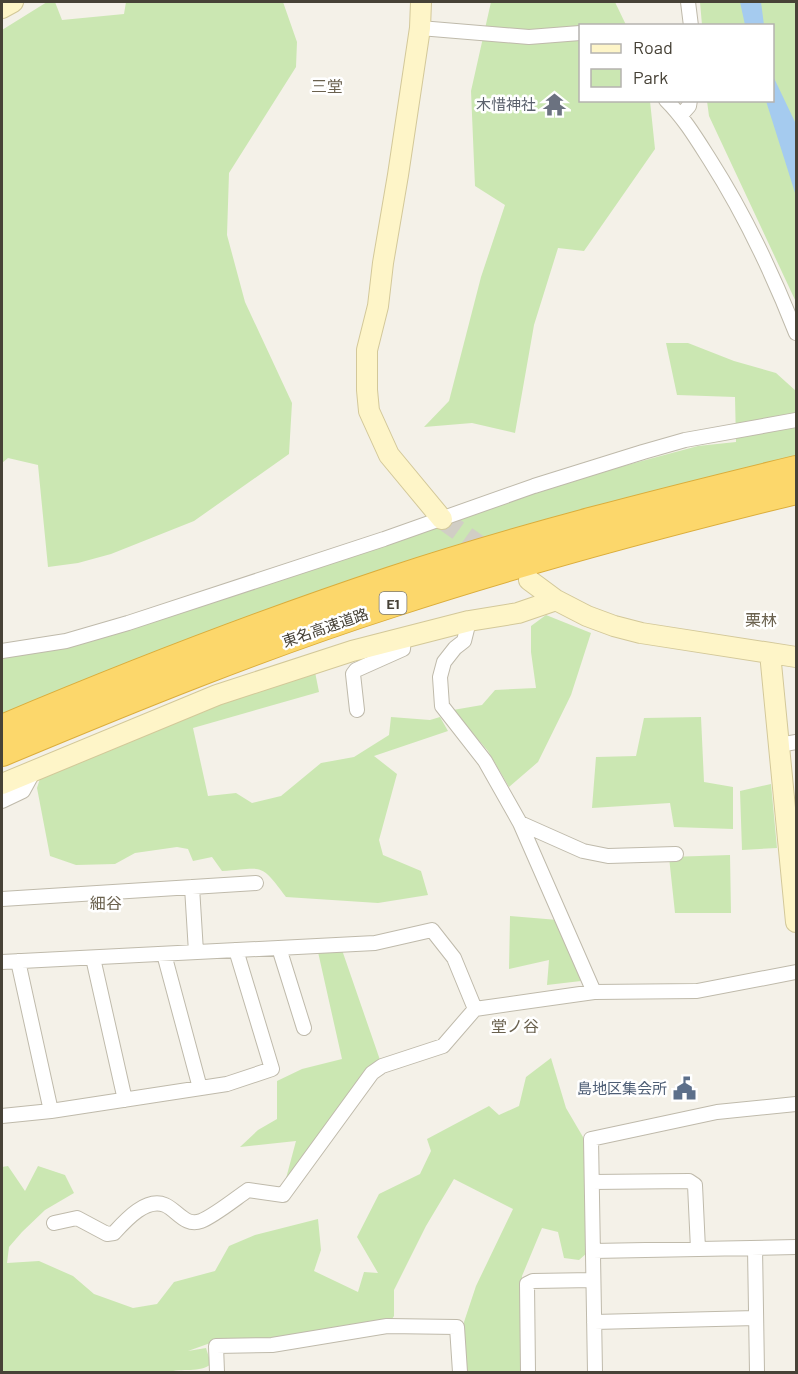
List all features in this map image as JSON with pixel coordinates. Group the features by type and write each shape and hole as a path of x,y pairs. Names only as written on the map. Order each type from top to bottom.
{"highway":[{"name":"東名高速道路","path":"2,728 107,683 245,630 392,579 588,522 796,469"},
{"name":"東名高速道路","path":"2,753 128,700 245,655 394,603 658,525 796,491"}],"street":[{"path":"2,8 13,2"},
{"path":"421,2 420,28 378,306 367,350 367,390 369,411 389,455 442,519"},
{"path":"688,2 691,24"},
{"path":"420,28 529,37 579,33"},
{"path":"668,102 681,115 735,201 754,236 796,333"},
{"path":"681,115 690,102"},
{"path":"2,651 66,641 128,623 442,519 534,486 674,443 796,420"},
{"path":"529,580 556,600 587,616 614,626 641,633 796,657"},
{"path":"2,784 217,695 352,651 469,621 518,613 556,600"},
{"path":"469,621 464,641 450,655 442,669 440,677 442,706 485,761 520,823 594,992"},
{"path":"357,710 353,674 356,670 403,649 404,637"},
{"path":"770,653 788,743 796,909"},
{"path":"2,801 24,791 35,769"},
{"path":"520,823 583,852 608,856 676,854"},
{"path":"2,899 256,883"},
{"path":"192,887 196,952"},
{"path":"2,962 375,943 432,930 454,958 475,1009"},
{"path":"279,948 304,1028"},
{"path":"2,1116 51,1111 226,1084 272,1069 236,950"},
{"path":"164,954 200,1088"},
{"path":"93,958 125,1100"},
{"path":"18,961 51,1111"},
{"path":"54,1223 77,1218 107,1234 114,1233 125,1221 150,1205 164,1204 190,1222 201,1221 248,1190 283,1195 372,1073 382,1066 443,1046 475,1009 594,992 697,991 796,972"},
{"path":"595,1372 591,1139 717,1112 796,1104"},
{"path":"592,1182 689,1181 695,1185 698,1249"},
{"path":"593,1251 796,1247"},
{"path":"755,1248 757,1372"},
{"path":"528,1372 527,1284 533,1281 593,1280"},
{"path":"594,1322 756,1318"},
{"path":"217,1372 216,1346 272,1345 399,1326 457,1327 460,1372"}],"green space":[{"path":"47,2 55,2 62,20 124,14 126,2 283,2 297,42 296,67 229,173 227,235 245,302 292,403 289,454 194,521 111,554 78,563 48,567 38,465 8,458 2,463 2,30"},
{"path":"491,2 615,2 626,24 579,24 579,102 650,102 655,149 584,251 558,248 534,325 515,433 472,423 424,427 449,401 481,277 505,205 475,186 471,91"},
{"path":"700,2 796,2 796,302 709,116 707,102 774,102 774,24 702,24"},
{"path":"666,343 688,343 734,361 776,373 796,391 796,462 2,718 2,654 152,622 526,492 698,446 736,442 735,397 677,395"},
{"path":"546,615 591,633 571,695 538,762 509,787 488,751 453,710 482,705 495,690 536,688 531,652 531,626"},
{"path":"314,667 319,692 193,728 208,796 236,793 252,803 281,796 321,763 354,757 389,735 391,717 430,720 440,717 448,731 374,756 397,774 379,840 383,855 421,871 428,895 378,903 286,897 271,878 260,870 222,871 212,857 193,861 188,849 177,847 135,853 115,864 76,865 50,856 37,788 42,772"},
{"path":"701,717 704,782 733,787 733,829 674,827 670,803 592,808 596,757 636,756 644,718"},
{"path":"771,784 777,848 742,850 740,791"},
{"path":"730,855 731,913 675,913 669,857"},
{"path":"510,916 558,920 581,981 547,985 549,960 509,969"},
{"path":"342,950 380,1060 364,1085 284,1186 296,1141 240,1147 258,1130 277,1119 277,1081 302,1069 342,1059 318,952"},
{"path":"551,1058 566,1108 583,1137 586,1148 587,1253 579,1260 564,1258 558,1232 542,1228 522,1276 524,1372 466,1372 464,1322 476,1286 513,1209 454,1179 426,1226 394,1290 394,1316 390,1322 268,1338 216,1341 188,1351 206,1348 211,1364 196,1369 168,1372 2,1372 2,1167 8,1166 25,1191 38,1166 65,1175 74,1193 45,1210 22,1232 9,1247 7,1263 39,1261 73,1276 94,1294 133,1308 157,1304 174,1282 215,1271 229,1246 255,1235 318,1219 321,1250 314,1271 358,1292 364,1272 378,1273 357,1237 379,1194 420,1174 431,1151 427,1139 489,1106 499,1115 519,1106 526,1077"}],"water":[{"path":"740,2 761,2 764,24 745,24"},
{"path":"774,78 796,124 796,196 766,102 774,102"}],"tunnel":[{"path":"442,519 494,556"}],"place":[{"name":"木惜神社","path":"554,104"},
{"name":"島地区集会所","path":"685,1088"}],"district":[{"name":"三堂","path":"327,85"},
{"name":"栗林","path":"761,619"},
{"name":"細谷","path":"106,902"},
{"name":"堂ノ谷","path":"515,1025"}]}
